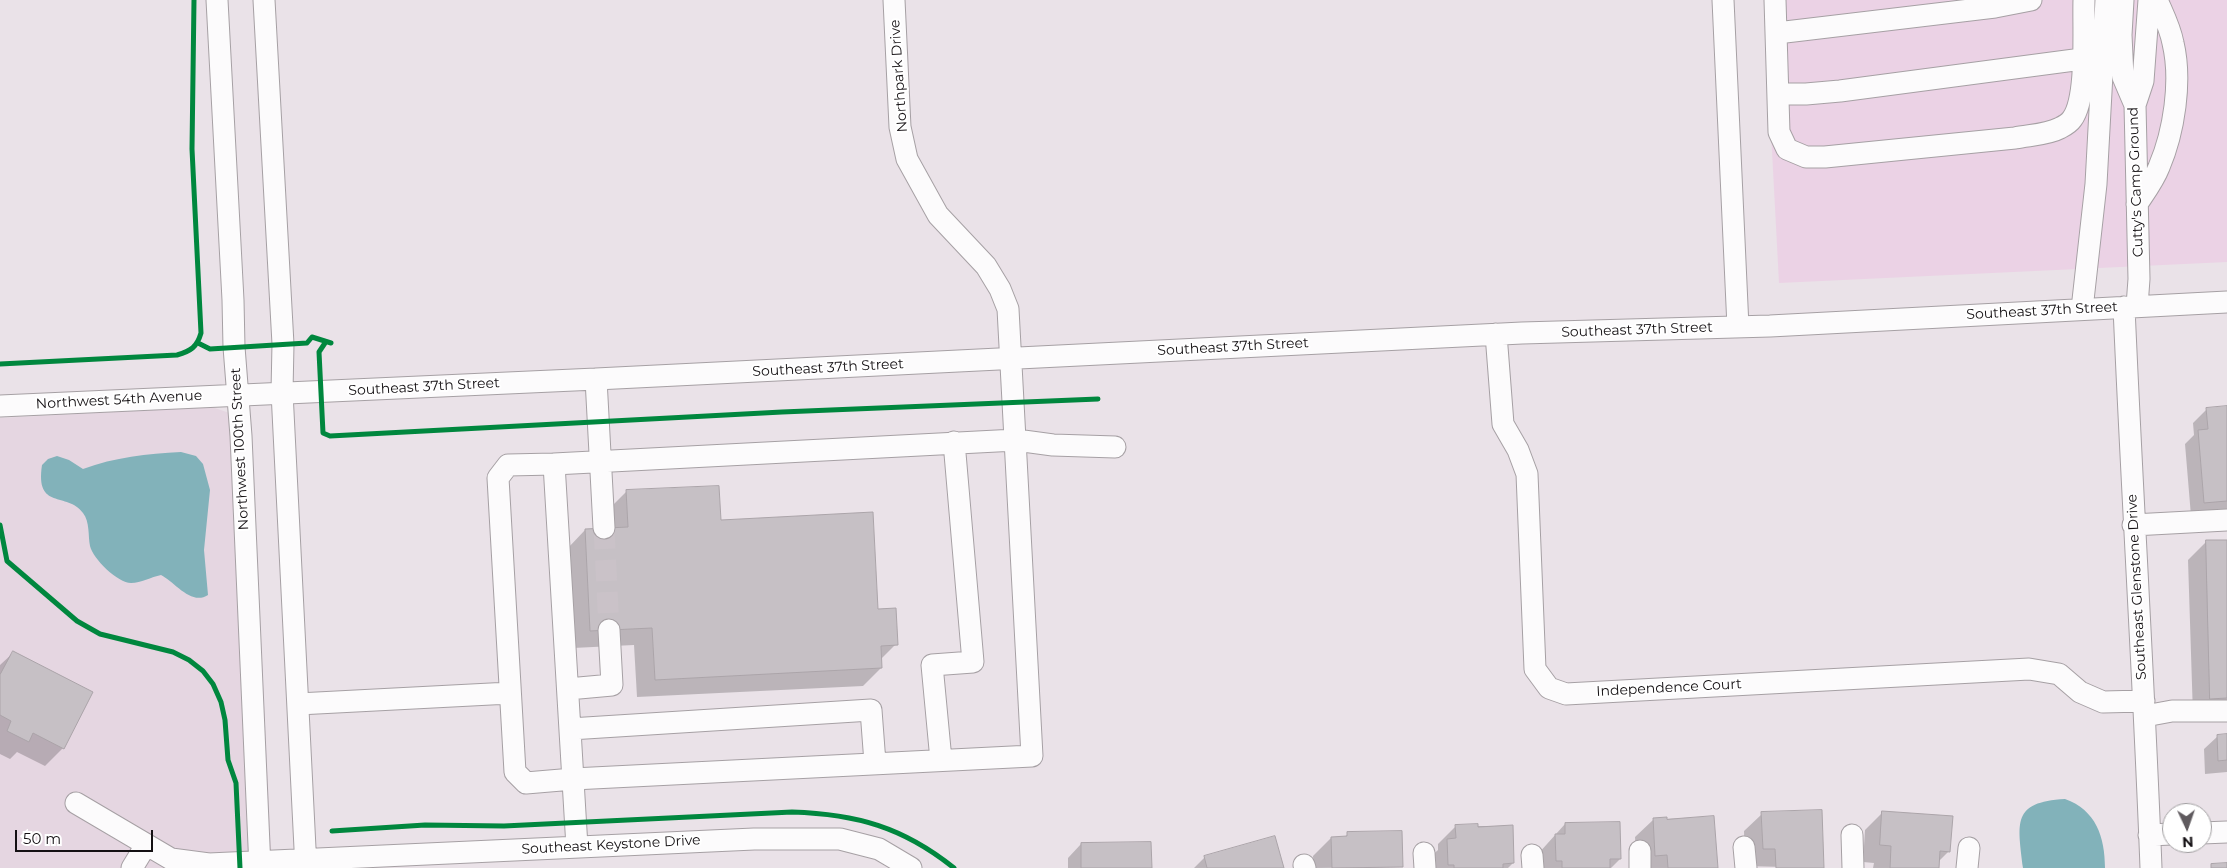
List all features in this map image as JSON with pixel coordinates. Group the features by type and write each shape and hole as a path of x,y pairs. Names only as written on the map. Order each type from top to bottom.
{"street":[{"name":"Northwest 100th Street","path":"217,0 260,865"},
{"path":"264,0 283,344 282,392 306,864"},
{"name":"Northpark Drive","path":"894,0 900,127 907,159 938,215 974,250 986,266 1000,288 1008,309 1032,756 941,760"},
{"path":"1723,0 1738,327"},
{"path":"1775,0 1779,132 1787,149 1806,156 1825,157 2015,138 2060,128 2072,119 2078,106 2082,83 2084,0"},
{"path":"1777,33 1995,7 2031,0"},
{"path":"2082,308 2096,184 2106,0"},
{"name":"Cutty's Camp Ground","path":"2123,0 2121,35 2123,77 2135,105 2138,204 2139,279 2130,306"},
{"path":"2135,105 2144,73 2148,0"},
{"path":"2138,204 2159,169 2172,133 2175,110 2174,45 2168,24 2157,0"},
{"path":"1778,94 1840,92 2082,59"},
{"name":"Southeast 37th Street","path":"238,394 596,379 1496,334 1738,327 2227,302"},
{"name":"Southeast Glenstone Drive","path":"2130,306 2134,526 2145,708 2151,868"},
{"name":"Independence Court","path":"1496,334 1503,424 1518,450 1527,474 1536,669 1549,688 1566,694 2029,669 2059,674 2080,692 2103,702 2172,711 2227,711"},
{"path":"596,379 604,528"},
{"name":"Northwest 54th Avenue","path":"0,406 238,394"},
{"path":"954,442 973,662 932,665 941,760 526,783 515,772 498,478 508,465 554,464 600,460 954,442 1016,440 1053,445 1115,447"},
{"path":"554,464 577,847"},
{"path":"2134,526 2227,520"},
{"path":"568,689 612,685 609,630"},
{"path":"298,704 510,693"},
{"path":"570,729 871,710 875,763"},
{"name":"Southeast Keystone Drive","path":"76,803 172,859 209,864 306,864 577,847 754,839 840,839 879,849 911,868"},
{"path":"2212,833 2227,832"},
{"path":"2150,835 2162,834"},
{"path":"1852,835 1853,868"},
{"path":"132,868 146,845"}],"shaded area":[{"path":"1764,0 2227,0 2227,262 1779,283"},
{"path":"212,407 238,416 251,434 272,868 0,868 0,418"}],"water":[{"path":"181,452 196,456 203,464 210,490 204,550 208,595 202,598 195,598 183,592 161,575 131,583 113,575 92,551 87,521 83,513 69,503 48,495 43,489 41,479 42,465 48,459 57,456 69,460 83,469 131,457"},
{"path":"2065,799 2084,810 2097,826 2101,835 2105,868 2023,868 2020,839 2022,818 2027,810 2035,805 2047,801"}],"building":[{"path":"2227,406 2227,501 2204,503 2198,430 2208,429 2206,408"},
{"path":"719,486 721,520 873,512 878,609 896,608 898,645 881,646 882,668 655,680 652,628 590,631 585,529 628,527 626,490"},
{"path":"2206,540 2227,540 2227,698 2210,699"},
{"path":"13,651 93,692 64,749 33,733 29,742 7,731 11,721 0,715 0,675"},
{"path":"2227,734 2227,760 2218,761 2217,735"},
{"path":"1822,810 1824,868 1776,868 1775,849 1763,849 1761,812"},
{"path":"1882,811 1953,816 1950,852 1940,851 1939,868 1890,868 1891,846 1880,845"},
{"path":"1714,816 1718,868 1668,868 1667,855 1655,856 1653,818"},
{"path":"1620,822 1621,859 1610,859 1610,868 1562,868 1562,861 1556,861 1555,834 1565,834 1565,823"},
{"path":"1478,824 1478,827 1513,825 1514,863 1503,864 1503,868 1454,868 1454,865 1448,865 1447,839 1456,838 1455,825"},
{"path":"1402,831 1403,867 1332,868 1331,837 1347,836 1347,832"},
{"path":"1275,836 1284,868 1207,868 1204,856"},
{"path":"1151,842 1152,868 1081,868 1081,843"},
{"path":"2227,863 2227,868 2211,868 2211,864"}],"tunnel":[{"path":"604,528 609,630"}],"cycle path":[{"path":"0,364 177,355 190,350 198,342 201,333 192,149 194,0"},
{"path":"198,343 210,349 307,343 312,337 331,343"},
{"path":"325,343 319,352 323,433 330,436 782,412 1098,399"},
{"path":"0,525 7,561 77,621 100,634 173,652 189,660 203,671 213,684 221,702 225,720 228,760 236,783 240,868"},
{"path":"332,831 425,825 504,826 792,812 815,813 878,825 916,842 954,868"}]}
